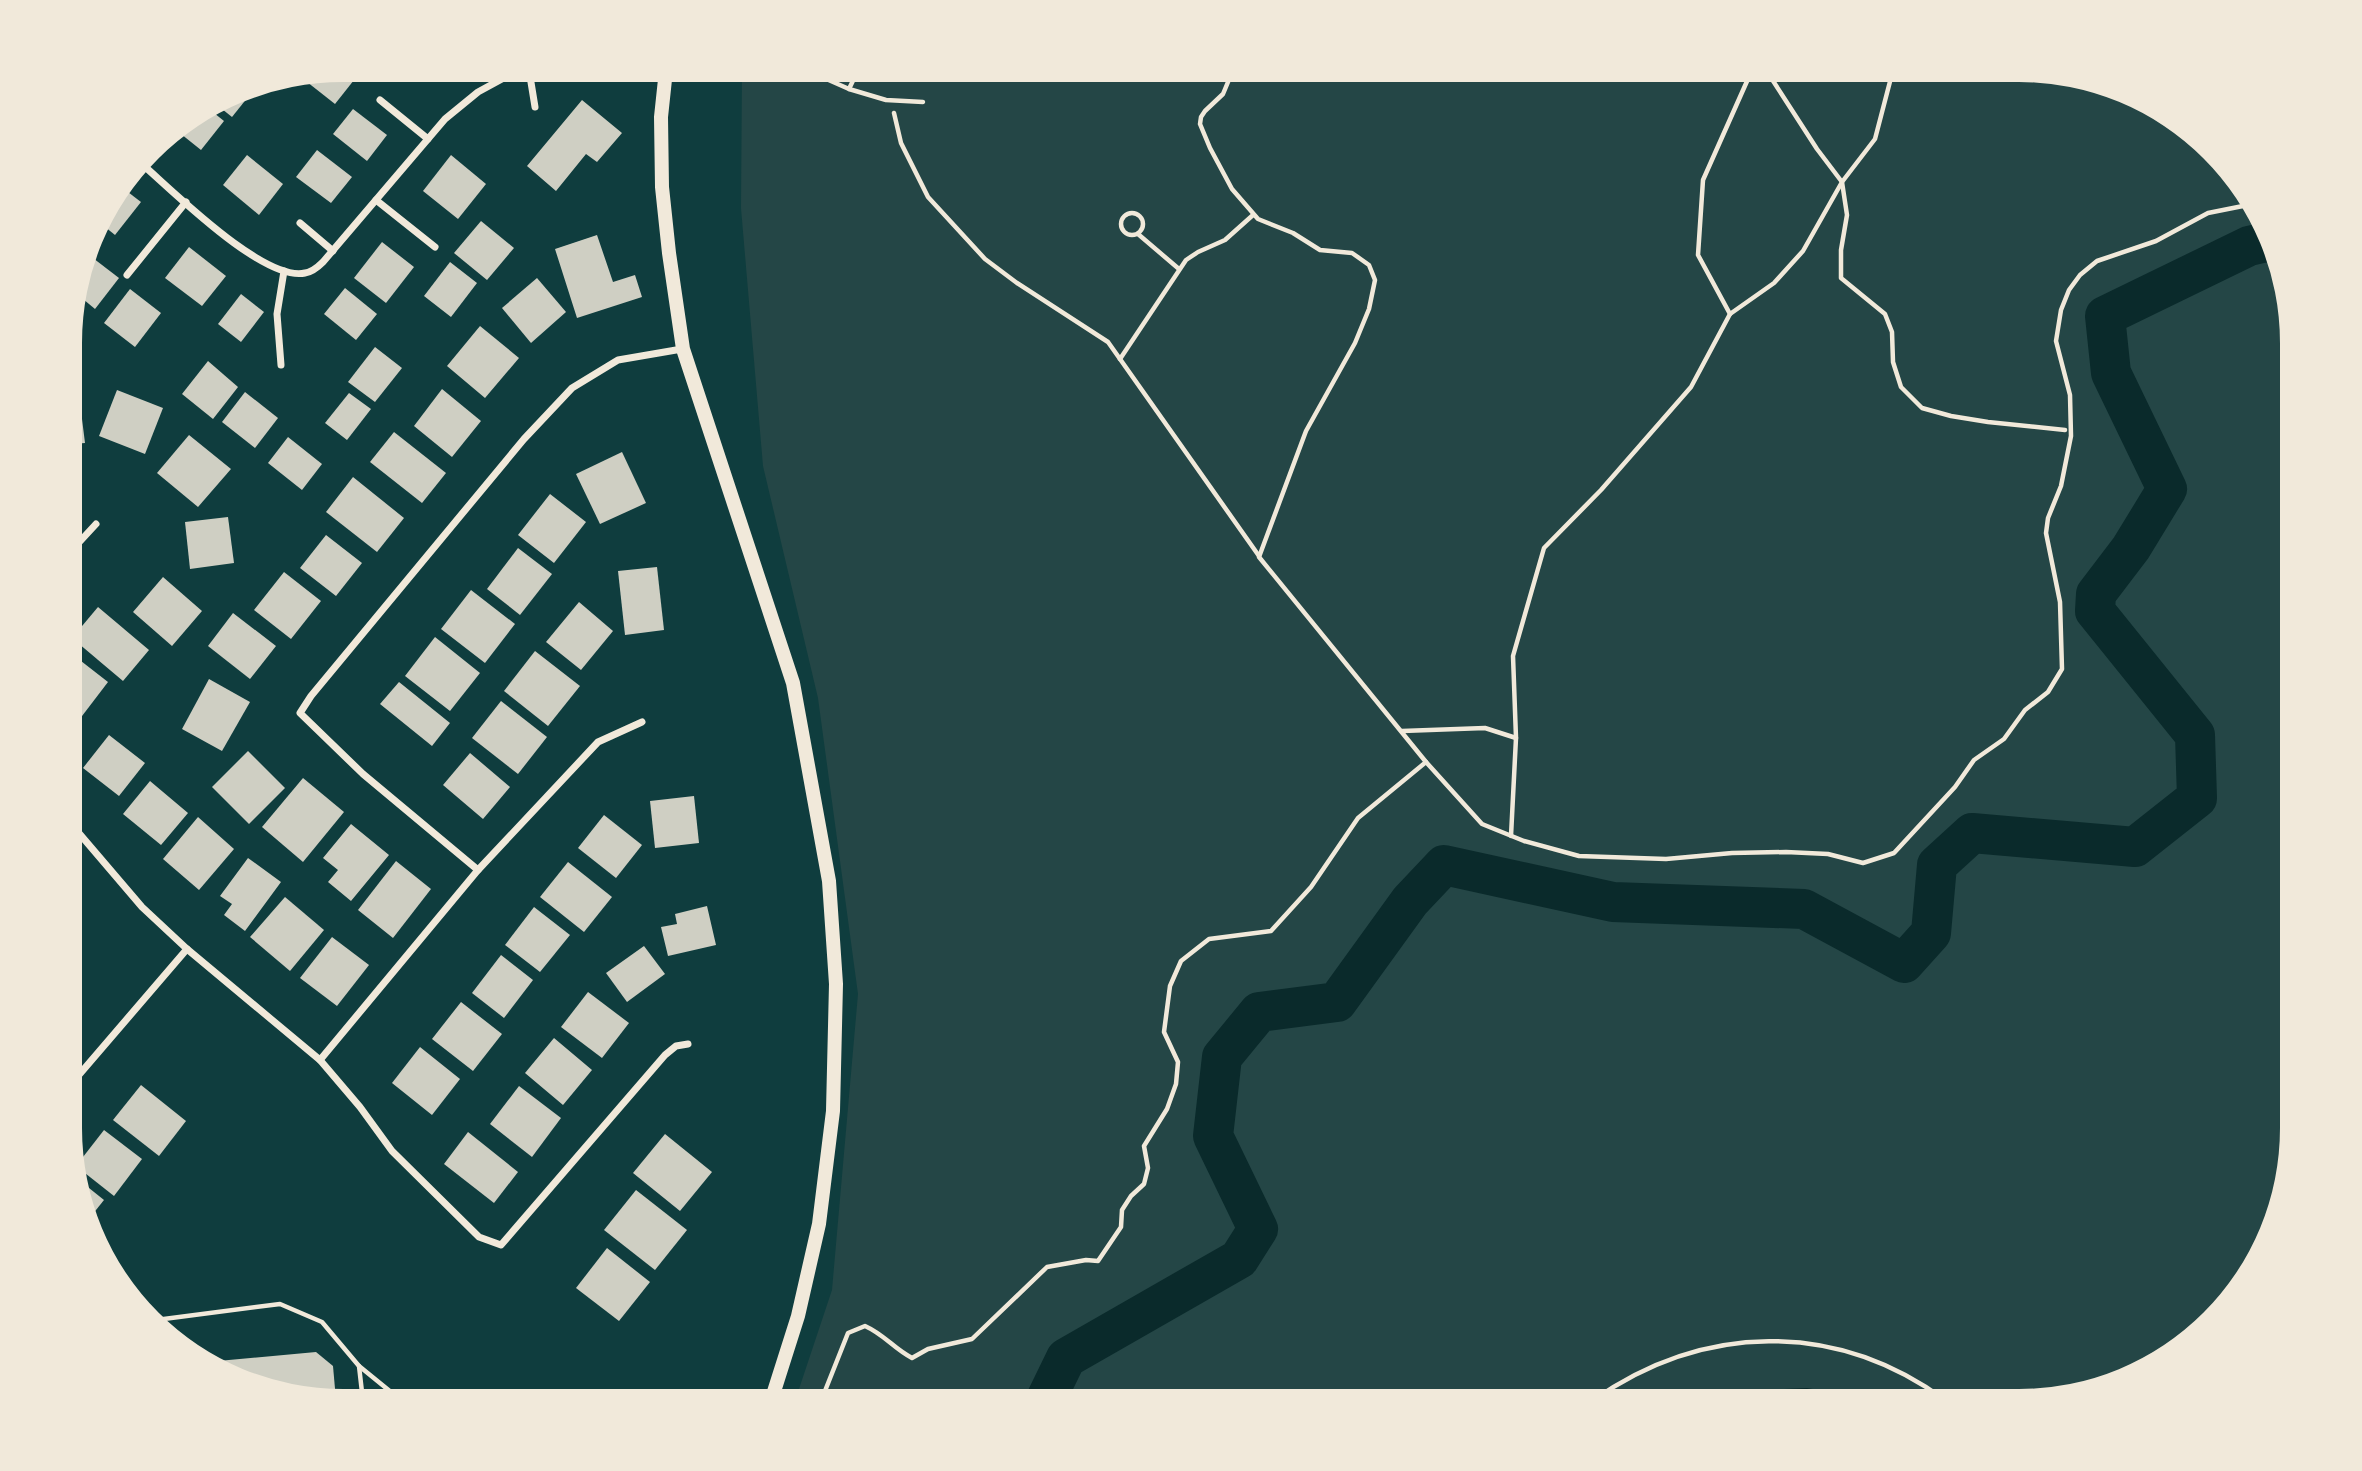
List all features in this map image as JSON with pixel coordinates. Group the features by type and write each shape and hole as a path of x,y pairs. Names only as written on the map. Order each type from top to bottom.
{"main road":[{"path":"665,82 661,117 662,187 668,253 683,349 793,683 829,881 835,984 833,1111 820,1224 798,1316 775,1389"}],"street":[{"path":"149,169 251,256 284,271 305,273 315,269 333,251 445,119 494,82"},
{"path":"531,82 535,107"},
{"path":"380,100 428,139"},
{"path":"376,200 435,247"},
{"path":"127,275 186,202"},
{"path":"300,223 333,251"},
{"path":"281,365 277,314 284,271"},
{"path":"478,870 363,774 300,713 311,696 524,439 572,388 618,360 683,349"},
{"path":"82,539 96,524"},
{"path":"320,1060 478,870 598,742 642,722"},
{"path":"82,837 142,907 187,949 320,1060 360,1107 392,1152 479,1237 501,1245 665,1055 676,1046 688,1044"},
{"path":"82,1071 187,949"}],"lane":[{"path":"833,82 892,101 923,102"},
{"path":"849,89 852,82"},
{"path":"166,1319 280,1304 322,1322 359,1366 387,1389"},
{"path":"359,1366 362,1389"}],"path":[{"path":"1228,82 1223,94 1205,111 1200,124 1223,176 1258,219 1305,239 1320,250 1352,253 1369,265 1375,280 1369,309 1355,343 1306,431 1259,557"},
{"path":"1730,314 1698,255 1703,180 1747,82"},
{"path":"1774,82 1842,182 1847,215 1841,250 1841,278 1885,314 1892,332 1893,362 1901,387 1922,408 1951,416 2065,430"},
{"path":"1511,836 1516,738 1513,656 1544,548 1601,491 1691,387 1730,314 1774,283 1803,251 1842,182 1875,139 1891,82"},
{"path":"892,101 901,144 928,197 985,259 1017,284 1108,342 1259,557 1426,762 1482,824 1511,836 1579,856 1666,859 1732,853 1828,853 1863,863 1894,853 1927,819 1974,760 2004,738 2025,710 2049,692 2062,669 2060,602 2046,533 2048,518 2061,486 2071,436 2070,395 2056,341 2061,310 2069,290 2080,275 2098,261 2155,241 2208,213 2241,206"},
{"path":"1138,234 1143,224 1141,218 1135,214 1125,215 1121,221 1122,229 1127,234 1138,234 1179,269"},
{"path":"1121,359 1186,260 1198,251 1225,240 1253,215"},
{"path":"1401,731 1485,728 1516,738"},
{"path":"826,1389 848,1333 865,1326 881,1334 899,1351 912,1358 928,1349 972,1339 1047,1267 1086,1260 1098,1261 1121,1227 1122,1210 1131,1196 1144,1184 1148,1168 1144,1146 1167,1109 1176,1084 1178,1062 1164,1032 1170,986 1181,961 1209,939 1271,932 1311,887 1358,818 1426,762"},
{"path":"1612,1389 1640,1372 1683,1354 1726,1343 1773,1340 1830,1348 1874,1360 1911,1377 1928,1389"}],"shaded area":[{"path":"742,82 2018,82 2053,84 2102,96 2134,109 2178,136 2226,184 2253,228 2275,293 2280,344 2279,1145 2275,1178 2266,1211 2253,1243 2226,1287 2191,1324 2149,1354 2102,1375 2053,1387 799,1389 832,1290 858,994 818,698 763,466 741,208"}],"building":[{"path":"352,82 335,104 310,84"},
{"path":"582,100 622,133 597,162 586,154 556,191 527,166"},
{"path":"244,102 232,117 224,111"},
{"path":"353,109 387,135 367,161 333,134"},
{"path":"217,115 224,121 201,150 184,136"},
{"path":"317,150 352,177 331,203 296,177"},
{"path":"247,155 283,184 259,215 223,185"},
{"path":"451,155 486,184 458,219 423,191"},
{"path":"129,193 141,202 115,235 108,230"},
{"path":"481,221 514,248 487,280 454,253"},
{"path":"597,235 613,282 635,275 642,297 577,318 555,249"},
{"path":"382,242 414,267 386,303 354,278"},
{"path":"189,247 226,276 202,306 165,278"},
{"path":"96,260 119,278 95,309 85,301"},
{"path":"450,262 477,283 451,317 424,296"},
{"path":"537,278 566,312 531,343 502,308"},
{"path":"345,288 377,314 356,340 324,314"},
{"path":"130,289 161,313 135,347 104,323"},
{"path":"241,294 264,312 241,342 218,324"},
{"path":"480,326 519,358 485,398 447,366"},
{"path":"375,347 402,368 375,402 348,382"},
{"path":"208,361 238,387 213,419 182,394"},
{"path":"442,389 481,421 452,457 414,426"},
{"path":"117,390 163,408 145,454 99,436"},
{"path":"245,392 278,418 255,448 222,422"},
{"path":"349,393 371,409 347,440 325,423"},
{"path":"82,419 85,443 82,443"},
{"path":"394,432 446,473 422,503 370,462"},
{"path":"189,435 231,469 198,507 157,473"},
{"path":"288,437 322,464 302,490 268,463"},
{"path":"622,452 646,503 600,524 576,474"},
{"path":"353,477 404,518 377,552 326,512"},
{"path":"550,494 586,522 554,563 518,535"},
{"path":"228,517 234,563 190,569 185,522"},
{"path":"326,535 362,563 336,596 300,568"},
{"path":"518,548 552,574 520,615 487,589"},
{"path":"657,567 664,630 625,635 618,571"},
{"path":"284,572 321,601 291,639 254,610"},
{"path":"163,577 202,611 172,646 133,612"},
{"path":"471,590 515,624 485,663 441,629"},
{"path":"579,602 613,631 581,670 546,642"},
{"path":"98,607 149,650 123,681 82,646 82,626"},
{"path":"233,613 276,646 250,679 208,646"},
{"path":"435,637 480,673 450,711 405,676"},
{"path":"535,651 580,686 548,726 504,691"},
{"path":"82,662 108,682 82,716"},
{"path":"209,679 250,702 222,751 182,729"},
{"path":"399,682 450,723 432,746 380,704"},
{"path":"501,701 547,737 518,774 472,738"},
{"path":"109,735 145,763 119,796 83,768"},
{"path":"248,751 285,788 249,824 212,787"},
{"path":"470,753 510,787 483,819 443,785"},
{"path":"303,778 344,812 303,862 262,827"},
{"path":"150,781 188,813 161,845 123,814"},
{"path":"694,796 699,843 655,848 650,801"},
{"path":"604,815 642,845 616,878 578,848"},
{"path":"198,817 234,849 199,890 163,859"},
{"path":"351,824 389,855 351,901 328,882 338,870 323,858"},
{"path":"248,858 281,882 245,931 224,915 232,904 220,896"},
{"path":"396,861 431,889 393,938 358,910"},
{"path":"568,862 612,897 584,932 540,897"},
{"path":"285,897 324,930 290,971 250,937"},
{"path":"707,906 716,945 668,956 661,927 677,924 675,914"},
{"path":"534,907 570,935 540,972 505,945"},
{"path":"332,937 369,965 337,1006 300,978"},
{"path":"644,946 665,974 627,1002 606,973"},
{"path":"501,955 533,980 504,1018 472,993"},
{"path":"588,992 629,1023 602,1058 561,1027"},
{"path":"461,1002 502,1034 473,1071 432,1039"},
{"path":"554,1038 592,1070 563,1105 525,1073"},
{"path":"420,1047 460,1079 432,1115 392,1083"},
{"path":"141,1085 186,1121 159,1156 113,1120"},
{"path":"519,1086 561,1118 532,1157 490,1124"},
{"path":"104,1130 142,1159 114,1196 86,1174 84,1156"},
{"path":"468,1132 518,1172 494,1203 444,1164"},
{"path":"665,1134 712,1172 680,1211 633,1173"},
{"path":"89,1188 104,1200 96,1210"},
{"path":"636,1190 687,1230 655,1270 604,1230"},
{"path":"607,1248 650,1282 619,1321 576,1288"},
{"path":"316,1352 333,1366 335,1388 309,1387 276,1380 225,1360"}],"waterway":[{"path":"1051,1389 1066,1358 1239,1259 1258,1229 1213,1136 1222,1057 1259,1012 1337,1002 1410,901 1444,865 1613,902 1804,909 1904,963 1931,933 1937,865 1972,833 2135,847 2197,798 2195,735 2095,611 2096,594 2131,548 2167,489 2111,373 2105,316 2249,246 2260,243"}]}
